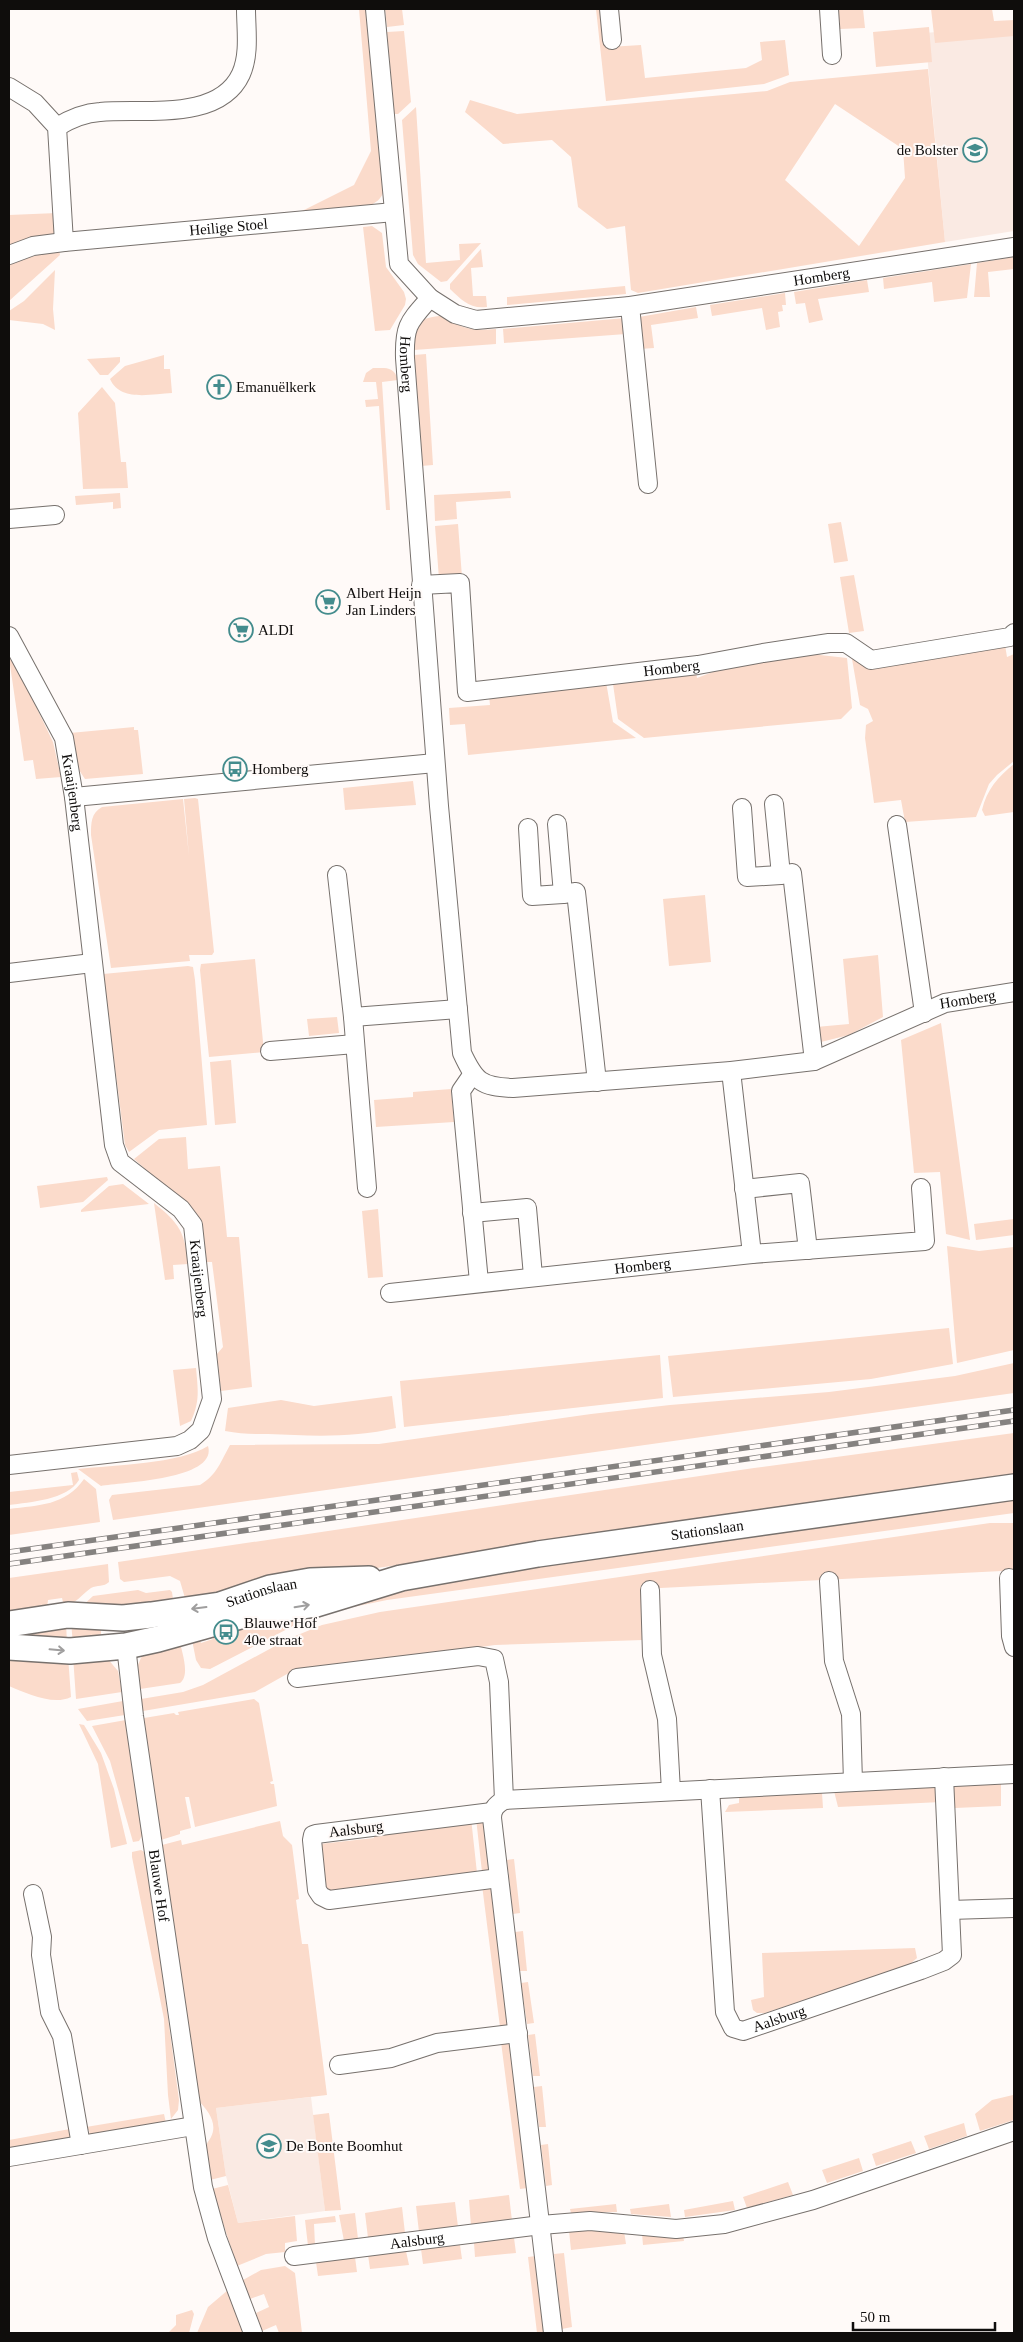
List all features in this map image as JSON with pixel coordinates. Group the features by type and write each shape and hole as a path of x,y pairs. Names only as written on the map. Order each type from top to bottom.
{"street":[{"path":"57,126 74,118 98,112 179,109 219,98 230,90 242,73 247,44 246,9"},
{"path":"375,9 399,264 430,298"},
{"path":"609,9 612,40"},
{"path":"829,9 832,55"},
{"path":"9,87 35,103 57,126 64,242"},
{"name":"Heilige Stoel","path":"9,254 33,246 64,242 394,212"},
{"name":"Homberg","path":"1014,247 630,306 476,320 455,314 430,298 407,326 404,339 435,763 462,1053 472,1075 493,1088 513,1088 730,1071 814,1061 946,1003 1014,992"},
{"path":"630,306 648,484"},
{"path":"9,519 54,514"},
{"name":"Homberg","path":"421,585 460,583 467,692 698,665 763,652 829,643 846,643 871,660 1010,637 1014,633"},
{"name":"Kraaijenberg","path":"9,636 64,738 74,796 114,1146 120,1162 181,1209 193,1225 212,1399 201,1430 190,1440 177,1446 9,1465"},
{"path":"74,796 435,763"},
{"path":"774,804 781,875"},
{"path":"742,808 747,877 792,873 814,1061"},
{"path":"557,824 563,894"},
{"name":"Homberg","path":"897,825 924,1013"},
{"path":"528,828 532,896 576,892 597,1082"},
{"path":"337,875 353,1017 367,1188"},
{"path":"9,973 92,963"},
{"path":"353,1017 458,1009"},
{"path":"270,1051 355,1044"},
{"path":"730,1071 752,1254"},
{"path":"472,1075 461,1091 479,1282"},
{"path":"744,1189 800,1183 808,1250"},
{"name":"Homberg","path":"390,1293 533,1276 752,1254 925,1241 921,1188"},
{"path":"472,1213 527,1208 533,1276"},
{"name":"Stationslaan","path":"9,1647 70,1652 126,1646 244,1615 316,1604 401,1578 538,1554 1014,1487"},
{"name":"Stationslaan","path":"9,1624 68,1615 123,1618 220,1606 270,1588 310,1581 401,1578"},
{"path":"1009,1578 1011,1636 1014,1648"},
{"path":"829,1581 834,1661 851,1714 854,1782"},
{"path":"650,1590 652,1655 667,1719 671,1791"},
{"path":"123,1618 126,1646"},
{"name":"Blauwe Hof","path":"126,1646 134,1716 193,2126 209,2212 253,2333"},
{"path":"297,1678 478,1656 494,1659 499,1682 499,1878 553,2333"},
{"name":"Aalsburg","path":"499,1878 329,1900 321,1896 317,1890 312,1840 316,1834 498,1806 671,1791 1014,1774"},
{"name":"Aalsburg","path":"710,1790 725,2012 733,2028 743,2031 944,1961 952,1955 944,1777"},
{"path":"33,1894 42,1937 40,1955 50,2012 62,2036 81,2145"},
{"path":"950,1910 1014,1908"},
{"path":"339,2065 391,2058 437,2043 518,2033"},
{"path":"9,2157 193,2126"},
{"name":"Aalsburg","path":"294,2256 541,2225 590,2221 676,2229 724,2224 813,2200 1014,2131"}],"shaded area":[{"path":"359,9 368,9 384,190 382,196 369,206 298,213 354,185 371,151"},
{"path":"385,9 402,9 404,25 387,27"},
{"path":"596,9 605,9 609,47 641,45 645,78 746,68 762,60 760,42 785,40 789,75 764,84 606,101"},
{"path":"838,9 863,9 865,28 840,29"},
{"path":"931,9 992,9 994,21 1014,20 1014,36 935,43"},
{"name":"de Bolster","path":"1014,25 1014,231 945,242 925,33"},
{"path":"929,27 932,62 876,67 873,32"},
{"path":"404,31 411,102 398,114 394,114 387,32"},
{"path":"928,69 945,242 638,293 631,290 625,226 607,229 578,207 571,157 552,140 503,144 465,112 470,100 517,114 767,91 790,82","holes":["835,104 903,149 905,178 859,246 785,180"]},
{"path":"416,107 426,263 460,260 459,244 481,243 447,281 441,282 418,264 413,255 402,120"},
{"path":"57,213 55,232 50,237 9,246 9,215"},
{"path":"372,226 382,233 386,267 404,292 406,299 405,305 390,330 375,331 363,227"},
{"path":"481,249 483,267 471,268 473,296 486,296 487,307 475,307 462,300 450,289 450,284"},
{"path":"59,250 60,255 9,301 9,262"},
{"path":"1014,257 1014,269 988,272 990,297 974,297 977,263"},
{"path":"971,264 967,298 934,302 932,282 884,289 883,278"},
{"path":"55,270 53,309 55,330 43,324 9,320 9,311 24,301"},
{"path":"867,280 869,292 818,299 823,320 809,323 805,303 796,304 794,292"},
{"path":"625,286 626,294 507,305 507,297"},
{"path":"785,293 786,305 782,305 783,311 778,312 780,327 766,330 762,308 712,316 710,305"},
{"path":"696,307 698,318 651,325 654,348 640,349 639,317"},
{"path":"443,316 456,324 468,328 480,330 496,329 496,344 414,350 414,335 419,324 428,318"},
{"path":"625,318 626,334 504,343 503,329"},
{"path":"426,354 433,465 421,466 414,355"},
{"path":"164,355 164,369 170,369 172,393 128,394 115,386 110,379 125,366"},
{"path":"120,357 120,362 108,375 100,375 87,359"},
{"path":"373,368 392,370 398,380 382,382 390,510 386,510 379,406 366,407 365,400 378,399 376,382 363,382 366,373"},
{"path":"102,387 115,403 121,462 126,462 128,488 83,489 78,413"},
{"path":"510,491 511,498 456,502 457,519 435,521 434,495"},
{"path":"120,493 121,508 113,509 113,502 76,505 75,496"},
{"path":"841,522 848,561 834,563 828,524"},
{"path":"458,524 462,577 439,579 435,526"},
{"path":"854,575 864,631 849,633 840,577"},
{"path":"1005,645 1007,657 1014,654 1014,761 989,784 976,817 905,822 901,800 874,803 865,738 866,725 873,721 868,709 860,705 852,659 866,663"},
{"path":"811,654 847,658 852,708 841,719 644,738 618,719 613,684 696,672 697,678 731,665"},
{"path":"9,658 17,667 53,742 61,777 36,779 33,760 24,761"},
{"path":"606,682 613,722 636,738 468,755 465,724 450,725 449,708 490,705 489,696"},
{"path":"134,727 134,730 138,730 143,774 85,779 79,770 70,733"},
{"path":"1014,764 1014,812 985,816 982,810 990,790 998,779"},
{"path":"413,781 416,805 345,810 343,788"},
{"path":"183,799 189,856 184,799 198,799 214,952 212,955 189,955 190,961 111,968 91,835 94,815 102,807"},
{"path":"705,895 711,962 669,966 663,899"},
{"path":"878,955 883,1017 849,1035 817,1043 816,1027 849,1024 843,959"},
{"path":"255,959 264,1052 209,1057 200,970 201,964"},
{"path":"193,967 195,980 207,1125 159,1130 129,1152 125,1145 103,974"},
{"path":"337,1017 339,1033 309,1036 307,1019"},
{"path":"941,1023 970,1240 946,1234 940,1172 914,1173 901,1040"},
{"path":"231,1060 236,1123 215,1125 210,1062"},
{"path":"451,1089 454,1122 376,1127 374,1100 413,1097 413,1092"},
{"path":"186,1137 188,1169 220,1166 227,1237 239,1237 252,1387 221,1391 217,1354 223,1347 212,1262 205,1262 189,1208 134,1159 159,1139"},
{"path":"107,1177 108,1180 83,1202 40,1208 37,1186"},
{"path":"123,1184 149,1204 81,1212 109,1186"},
{"path":"154,1203 169,1216 183,1236 188,1264 173,1265 174,1279 165,1280"},
{"path":"378,1209 383,1277 368,1278 362,1211"},
{"path":"1014,1219 1014,1235 976,1240 974,1224"},
{"path":"947,1246 979,1251 1014,1247 1014,1350 957,1363"},
{"path":"949,1328 953,1364 871,1379 673,1397 668,1356"},
{"path":"660,1355 663,1398 404,1427 400,1381"},
{"path":"1014,1363 1014,1393 113,1520 109,1500 112,1495 200,1485 215,1472 230,1445 379,1444 591,1414 670,1405 829,1392 955,1376"},
{"path":"196,1368 198,1389 196,1407 191,1421 180,1426 173,1370"},
{"path":"392,1396 396,1428 332,1436 246,1434 225,1431 228,1408 281,1400 314,1406"},
{"path":"1014,1433 1014,1478 320,1576 187,1605 180,1581 170,1576 124,1582 120,1579 118,1562 754,1468"},
{"path":"208,1446 207,1457 198,1466 184,1473 147,1481 101,1486 78,1469 127,1465 181,1457"},
{"path":"77,1472 79,1480 66,1492 47,1499 9,1505 9,1492 73,1485 71,1473"},
{"path":"84,1479 96,1489 100,1522 9,1535 9,1509 51,1503 68,1495"},
{"path":"1014,1498 1014,1513 387,1600 329,1612 297,1624 210,1669 201,1668 196,1660 192,1640 199,1638 201,1643 213,1639 212,1635 352,1602 530,1566"},
{"path":"990,1523 1014,1523 1014,1574 1002,1571 641,1589 643,1640 495,1645 287,1674 255,1692 143,1711 141,1699 183,1692 203,1685 288,1639 322,1625 380,1612"},
{"path":"108,1564 109,1582 107,1584 91,1588 68,1605 64,1606 62,1598 48,1600 47,1608 9,1620 9,1578"},
{"path":"138,1590 146,1593 170,1590 174,1607 78,1610 93,1596"},
{"path":"66,1621 67,1645 21,1642 9,1629"},
{"path":"71,1621 101,1628 101,1637 73,1645"},
{"path":"179,1638 185,1668 185,1674 180,1683 140,1689 138,1665 143,1653"},
{"path":"9,1653 68,1656 71,1697 56,1700 48,1699 31,1695 9,1686"},
{"path":"73,1656 107,1658 118,1671 122,1692 76,1699"},
{"path":"254,1699 259,1703 273,1781 270,1782 274,1784 277,1806 195,1827 189,1797 185,1797 191,1828 161,1840 144,1718 174,1713 179,1715 178,1712"},
{"path":"123,1701 125,1715 87,1721 78,1709"},
{"path":"126,1720 143,1834 139,1841 133,1842 110,1761 92,1726"},
{"path":"79,1724 84,1725 101,1753 114,1789 127,1844 111,1848 98,1764"},
{"path":"1001,1784 1001,1806 955,1808 953,1786"},
{"path":"940,1787 941,1802 838,1807 834,1791"},
{"path":"822,1793 823,1808 725,1812 729,1805 739,1803 739,1796"},
{"path":"484,1817 490,1871 482,1872 476,1818"},
{"path":"471,1818 477,1873 326,1891 320,1844 374,1838 373,1830"},
{"path":"280,1821 283,1836 292,1845 299,1899 296,1900 302,1944 308,1944 327,2095 216,2108 226,2176 210,2180 206,2148 213,2132 213,2122 209,2113 199,2101 162,1845 181,1840 182,1845"},
{"path":"141,1850 146,1853 179,2100 178,2110 171,2119 164,2019 132,1857 132,1852"},
{"path":"514,1859 520,1913 513,1914 507,1860"},
{"path":"482,1885 491,1885 509,2027 500,2027"},
{"path":"523,1931 527,1971 520,1971 515,1932"},
{"path":"915,1948 917,1958 909,1965 765,2013 757,2013 753,2010 751,2000 764,1997 762,1953"},
{"path":"528,1982 534,2023 527,2024 521,1983"},
{"path":"535,2034 540,2076 533,2076 528,2035"},
{"path":"510,2041 528,2188 520,2189 501,2042"},
{"path":"542,2086 546,2127 539,2127 534,2087"},
{"path":"1013,2095 1014,2120 980,2131 975,2114 992,2100"},
{"name":"De Bonte Boomhut","path":"311,2097 325,2211 238,2223 226,2176 216,2108"},
{"path":"329,2113 341,2210 325,2211 313,2115"},
{"path":"164,2114 166,2123 90,2136 89,2130 86,2130 86,2127"},
{"path":"964,2123 967,2136 929,2149 924,2136"},
{"path":"70,2129 72,2138 9,2149 9,2140"},
{"path":"911,2141 916,2153 876,2166 872,2154"},
{"path":"548,2144 552,2185 546,2186 541,2145"},
{"path":"859,2158 863,2171 827,2183 822,2170"},
{"path":"788,2182 793,2195 747,2208 743,2197"},
{"path":"228,2185 238,2223 295,2216 297,2241 285,2243 285,2252 266,2254 237,2266 212,2189"},
{"path":"509,2195 512,2221 471,2226 469,2200"},
{"path":"733,2201 735,2210 685,2217 684,2210"},
{"path":"455,2202 458,2227 419,2232 416,2206"},
{"path":"616,2204 617,2212 571,2213 570,2209"},
{"path":"669,2204 671,2217 631,2214 630,2209"},
{"path":"402,2207 405,2233 368,2238 365,2213"},
{"path":"355,2213 358,2239 344,2241 339,2215"},
{"path":"335,2216 336,2222 314,2224 315,2245 308,2246 305,2220"},
{"path":"569,2231 624,2231 626,2244 571,2250"},
{"path":"642,2234 683,2235 684,2241 643,2245"},
{"path":"514,2238 516,2253 475,2257 474,2243"},
{"path":"460,2245 462,2259 423,2264 421,2249"},
{"path":"406,2251 409,2265 370,2269 368,2255"},
{"path":"564,2253 572,2327 562,2329 554,2254"},
{"path":"536,2256 546,2333 537,2333 528,2257"},
{"path":"355,2257 357,2272 318,2276 316,2262"},
{"path":"285,2266 295,2273 302,2333 279,2333 276,2325 262,2331 256,2313 269,2307 264,2294 250,2299 243,2280 261,2270"},
{"path":"228,2290 245,2333 197,2333 208,2307"},
{"path":"192,2310 194,2314 189,2333 168,2333 176,2325 176,2315"}],"railway":[{"path":"9,1552 1014,1410"},
{"path":"9,1564 1014,1421"}],"place":[{"name":"de Bolster","path":"975,150"},
{"name":"Emanuëlkerk","path":"219,387"},
{"name":"Albert Heijn Jan Linders","path":"328,602"},
{"name":"ALDI","path":"241,630"},
{"name":"Homberg","path":"235,769"},
{"name":"Blauwe Hof 40e straat","path":"226,1632"},
{"name":"De Bonte Boomhut","path":"269,2146"}]}
